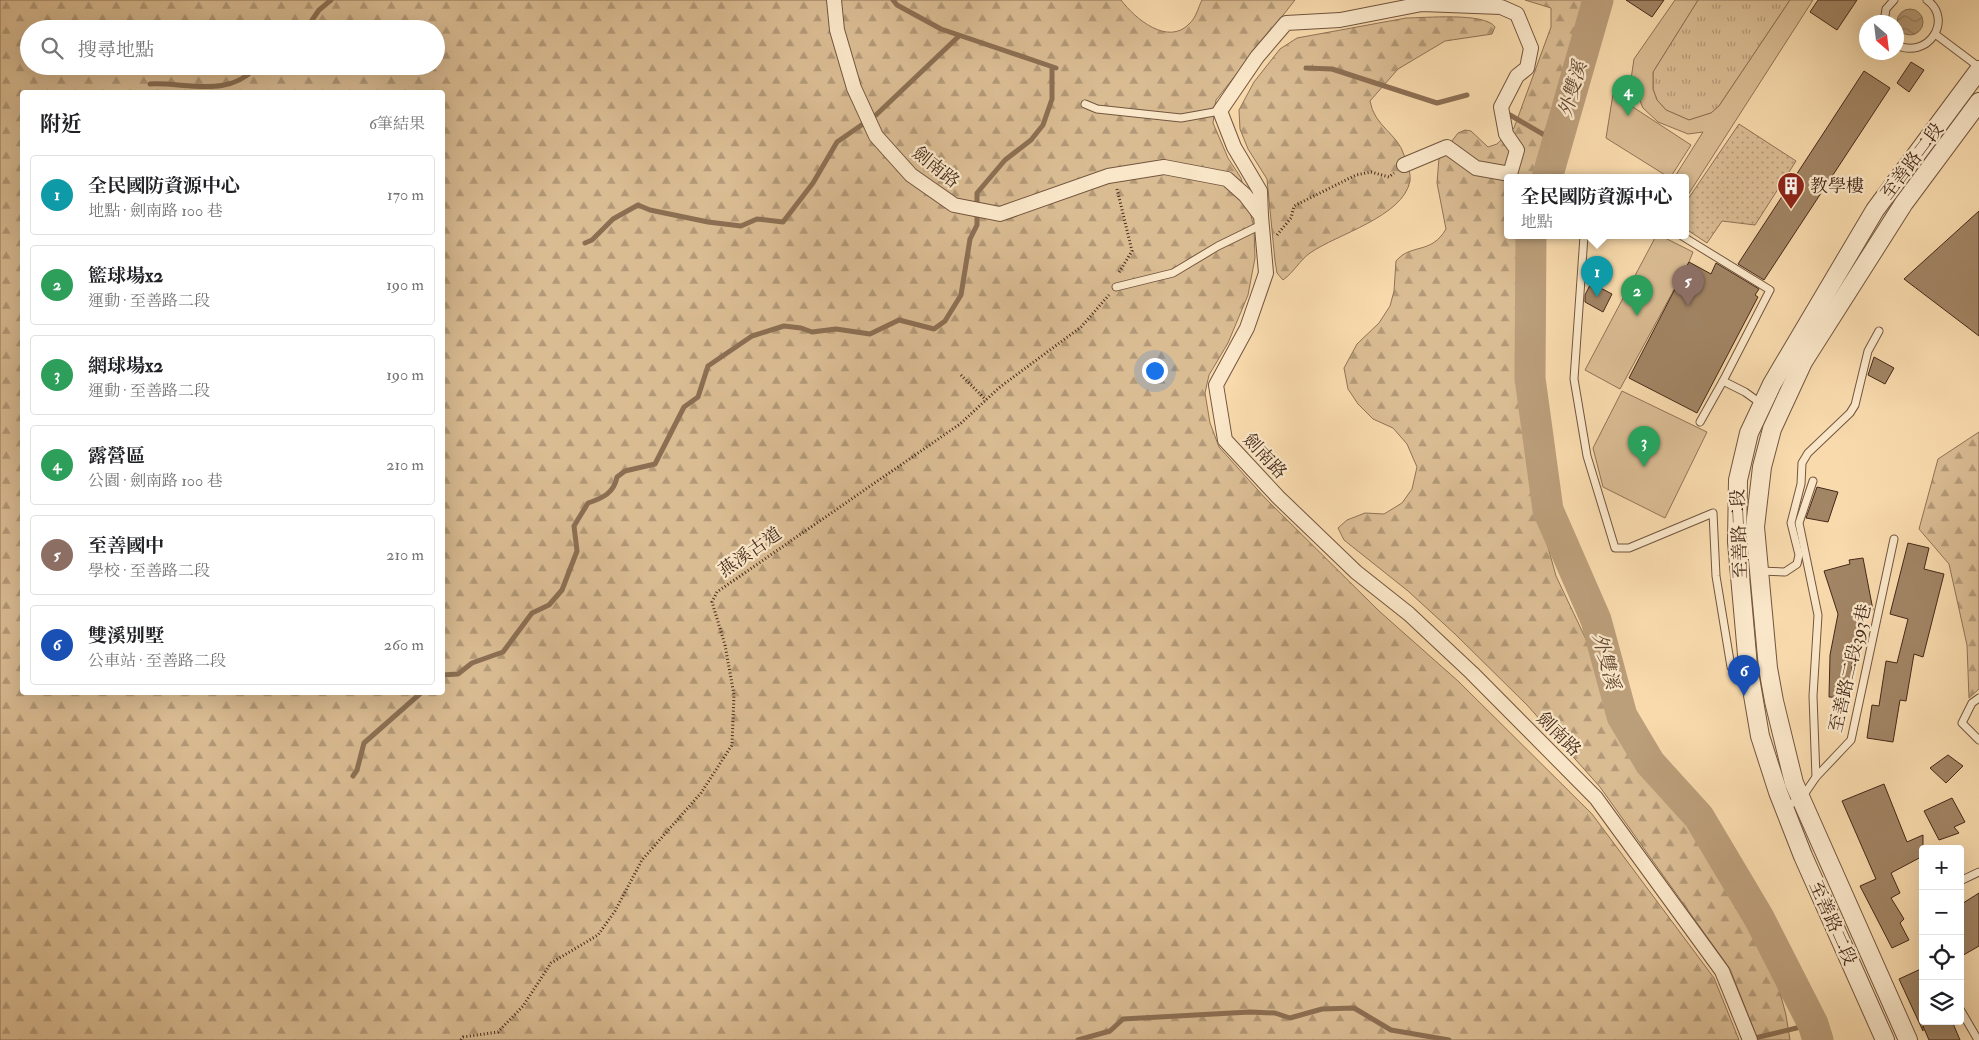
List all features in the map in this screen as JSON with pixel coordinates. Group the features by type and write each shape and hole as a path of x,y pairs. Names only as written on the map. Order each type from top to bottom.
{"street":[{"name":"劍南路","path":"834,0 837,30 854,88 876,136 911,175 954,205 1000,214 1108,176 1164,168 1227,179 1245,195 1261,220 1266,274 1247,328 1216,385 1225,440 1278,497 1356,572 1409,614 1472,673 1596,798 1722,971 1748,1034"},
{"path":"1261,220 1260,191 1234,147 1220,110 1257,57 1286,23 1340,20 1422,4 1501,7 1517,14 1531,48 1527,68 1517,76 1502,107 1506,134 1517,150 1511,174"},
{"name":"至善路二段","path":"1885,1040 1803,856 1760,736 1748,666 1736,542 1738,480 1748,433 1763,406 1772,384 1876,210 1979,69"},
{"name":"至善路二段","path":"1908,1040 1794,783 1774,701 1765,648 1755,526 1762,467 1772,429 1804,362 1904,203 1979,102"},
{"path":"1404,165 1447,147 1476,168 1504,174"}],"lane":[{"path":"1885,15 1886,9 1894,0"},
{"path":"1904,47 1912,49 1921,47 1935,34 1938,17 1927,0"},
{"path":"1935,34 1979,69"},
{"path":"1085,104 1097,109 1181,118 1220,110"},
{"path":"1116,287 1173,273 1261,220"},
{"path":"1584,239 1574,379 1588,456 1615,548 1629,548 1713,513 1716,576 1731,667 1748,666"},
{"path":"1687,239 1770,290 1700,422"},
{"path":"1759,570 1785,572 1796,564 1799,555 1791,523 1801,484 1802,463 1808,452 1850,413 1855,405 1868,351 1879,331"},
{"path":"1723,381 1745,392 1763,406"},
{"path":"1813,480 1799,523 1818,615 1813,696 1816,778"},
{"name":"至善路二段393巷","path":"1784,807 1801,799 1816,778 1851,740 1894,539"},
{"path":"1979,698 1972,704 1962,722 1979,740"},
{"path":"1964,879 1979,872"},
{"path":"1964,1016 1978,1040"}],"path":[{"path":"1261,220 1275,237 1291,218 1294,206 1356,175 1371,172 1389,177 1404,165"},
{"name":"燕溪古道","path":"461,1040 463,1038 498,1032 523,1006 551,963 598,936 615,911 642,860 701,793 732,745 734,694 725,645 712,602 717,592 960,424 1000,387 1081,326 1116,287 1119,270 1132,251 1116,186"},
{"path":"961,375 986,400"}],"green space":[{"path":"0,0 1121,0 1143,22 1162,31 1171,32 1181,30 1191,22 1202,0 1295,0 1216,100 1213,123 1228,158 1241,178 1254,227 1255,258 1248,295 1228,343 1209,375 1205,393 1210,423 1219,447 1266,499 1379,611 1458,681 1592,814 1714,978 1739,1040 0,1040"},
{"path":"1525,0 1585,0 1577,41 1539,174 1504,174 1504,239 1523,239 1519,286 1518,371 1538,511 1556,576 1592,652 1607,700 1634,755 1701,843 1728,884 1775,974 1786,1015 1790,1040 1758,1040 1730,969 1600,787 1527,705 1408,591 1344,540 1338,528 1347,520 1365,513 1384,514 1402,503 1412,489 1417,467 1407,444 1393,428 1373,419 1358,404 1348,389 1344,368 1357,344 1379,323 1390,306 1394,291 1396,261 1408,252 1428,246 1440,237 1446,229 1437,183 1439,158 1458,133 1465,130 1471,131 1488,147 1497,144 1514,128 1551,27 1551,8"},
{"path":"1675,0 1698,0 1653,72 1653,89 1657,100 1666,110 1689,120 1711,113 1719,106 1790,0 1813,0 1689,193 1689,174 1677,174 1703,132 1688,134 1658,122 1643,108 1631,79 1634,59"},
{"path":"1698,0 1790,0 1719,106 1711,113 1689,120 1666,110 1657,100 1653,89 1653,72"},
{"path":"1406,18 1479,19 1489,22 1495,27 1492,34 1445,41 1398,69 1370,101 1376,117 1397,141 1406,161 1410,181 1405,194 1382,215 1310,253 1283,280 1277,273 1275,261 1267,179 1248,149 1240,129 1239,110 1254,82 1280,49 1297,38"},
{"path":"1613,94 1691,145 1673,174 1664,174 1606,138"},
{"path":"1739,124 1796,161 1755,225 1722,221 1707,243 1689,231 1689,198"},
{"path":"1654,239 1667,239 1693,252 1620,389 1585,370"},
{"path":"1622,391 1707,432 1665,518 1603,487 1593,448"},
{"path":"1979,432 1979,689 1969,698 1967,645 1949,564 1919,529 1938,459"}],"water":[{"path":"1910,9 1915,10 1922,17 1922,27 1919,31 1910,35 1904,33 1904,15 1900,15 1901,13"}],"building":[{"path":"1626,0 1664,0 1652,17"},
{"path":"1818,0 1857,0 1837,30 1810,12"},
{"path":"1911,62 1924,70 1909,92 1897,83"},
{"name":"教學樓","path":"1864,71 1890,88 1764,280 1738,264"},
{"path":"1979,211 1979,336 1904,279"},
{"path":"1689,262 1711,274 1716,263 1759,289 1755,295 1758,297 1697,413 1629,378"},
{"path":"1591,283 1612,294 1603,312 1585,302 1585,295"},
{"path":"1874,357 1894,368 1885,384 1868,375"},
{"path":"1817,487 1838,492 1828,522 1806,518"},
{"path":"1908,543 1929,548 1924,569 1944,574 1923,657 1914,654 1906,701 1900,700 1893,742 1867,738 1872,705 1879,706 1886,661 1897,663 1908,619 1890,614"},
{"path":"1863,558 1873,610 1866,609 1858,649 1853,648 1850,698 1829,697 1830,655 1838,614 1824,571 1850,564 1849,560"},
{"path":"1948,755 1963,766 1946,783 1930,768"},
{"path":"1884,784 1907,842 1923,835 1923,845 1919,845 1919,858 1891,873 1900,893 1891,898 1904,919 1900,923 1909,940 1892,948 1860,886 1876,879 1842,801"},
{"path":"1952,798 1965,822 1954,827 1959,833 1939,840 1924,811"},
{"path":"1979,893 1979,946 1964,955 1964,935 1964,902"},
{"path":"1919,970 1919,1022 1899,979"},
{"path":"1920,1025 1954,1025 1960,1040 1929,1040 1923,1026 1923,1031"}],"waterway":[{"path":"312,20 319,10 331,0"},
{"path":"893,0 897,5 941,29 1056,68"},
{"name":"外雙溪","path":"1548,174 1598,0"},
{"path":"585,243 592,240 613,219 638,205 650,210 708,222 741,226 757,219 783,222 813,183 837,142 876,115 959,36"},
{"path":"445,675 458,674 472,663 503,652 532,613 549,605 562,590 577,551 574,526 588,503 607,494 616,483 617,477 625,471 655,464 684,407 698,397 708,366 752,336 784,326 801,328 812,332 836,329 870,334 899,320 934,329 945,321 961,295 970,239 977,225 977,193 1005,160 1031,140 1043,125 1052,99 1052,68"},
{"path":"1306,68 1332,69 1437,103 1467,95"},
{"path":"150,84 220,86 234,82 247,75"},
{"path":"1510,115 1558,143"},
{"name":"外雙溪","path":"1531,239 1530,378 1548,510 1596,620 1622,716 1650,763 1699,817 1759,918 1813,1024 1818,1040"},
{"path":"353,776 357,770 364,743 419,695"},
{"path":"1078,1040 1110,1031 1123,1019 1250,1012 1275,1013 1290,1018 1322,1009 1354,1008 1391,1030 1449,1040"},
{"path":"1751,1039 1813,1024"}],"place":[{"name":"露營區","path":"1628,116"},
{"name":"教學樓","path":"1791,210"},
{"name":"全民國防資源中心","path":"1597,297"},
{"name":"至善國中","path":"1688,306"},
{"name":"籃球場x2","path":"1637,316"},
{"name":"網球場x2","path":"1644,467"},
{"name":"雙溪別墅","path":"1744,696"}]}
